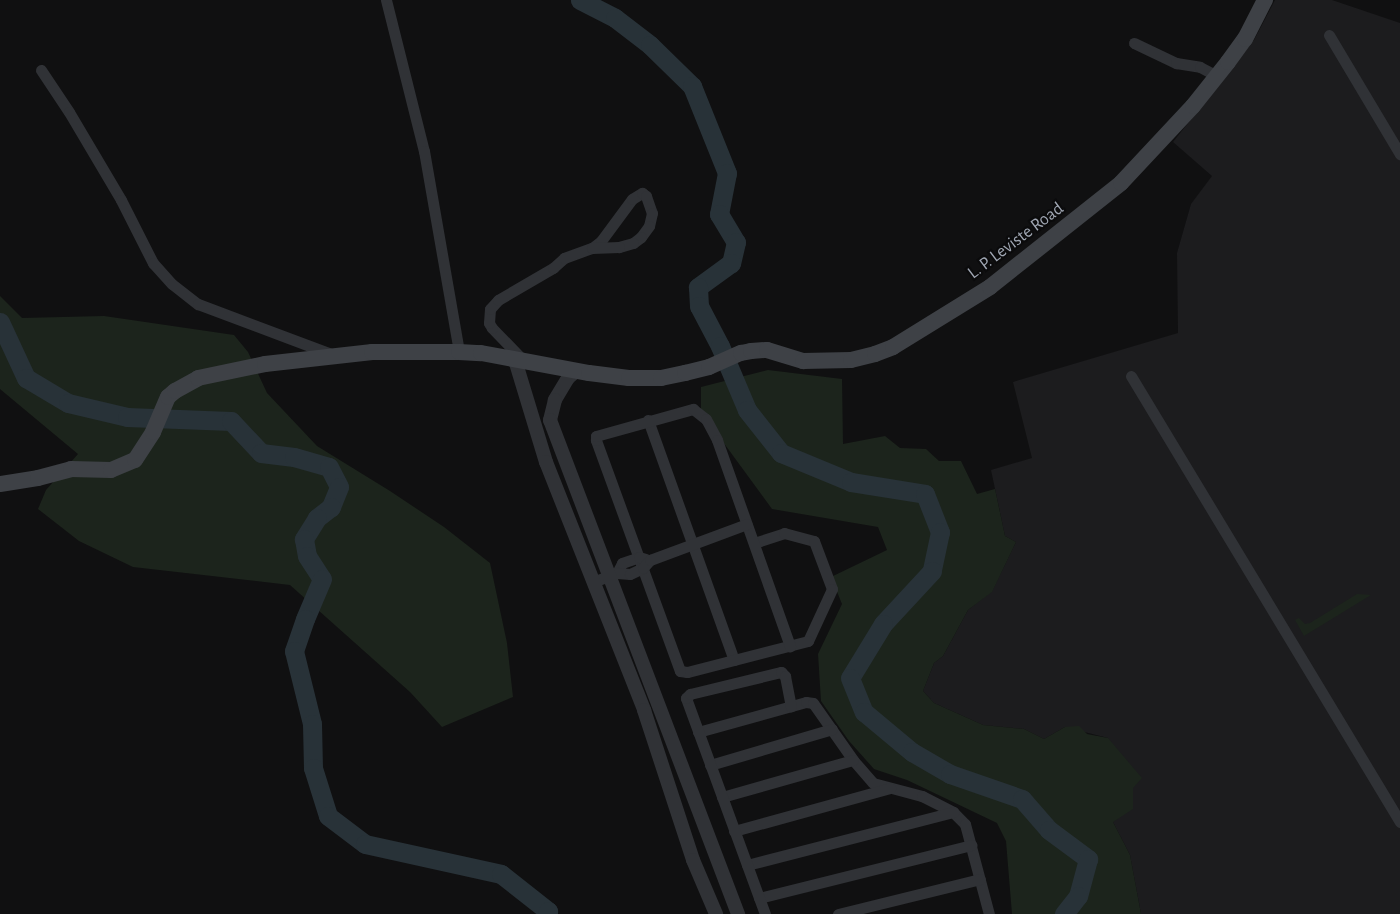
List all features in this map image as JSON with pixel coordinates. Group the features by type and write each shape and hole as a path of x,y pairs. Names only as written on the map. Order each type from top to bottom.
{"main road":[{"name":"L. P. Leviste Road","path":"0,484 38,478 71,469 111,470 135,460 152,432 168,396 198,378 266,364 372,352 459,352 481,353 576,371 629,378 661,378 709,368 741,352 767,350 803,361 851,360 875,354 901,342 990,287 1097,204 1121,183 1193,106 1217,76 1245,39 1265,0"}],"street":[{"path":"386,0 424,151 459,352"},
{"path":"1329,35 1400,154"},
{"path":"1134,43 1176,62 1200,67 1217,76"},
{"path":"41,70 69,112 116,192 153,263 172,284 198,304 335,356"},
{"path":"592,248 601,241 632,199 642,193 646,196 652,213 649,226 641,237 633,243 619,247 592,248 564,258 553,268 498,300 490,309 489,323 492,328 504,337 520,361 533,424 546,462 644,710 693,860 716,914"},
{"path":"576,371 568,378 555,400 550,420 614,574 738,914"},
{"path":"1131,376 1400,822"},
{"path":"754,543 784,533 814,541 832,589 808,641 790,646 686,672 680,671 644,562 596,438 600,433 693,409 706,419 717,440 790,646"},
{"path":"533,424 550,420"},
{"path":"648,420 734,660"},
{"path":"594,582 614,574 630,574 644,562 748,524"},
{"path":"765,914 686,696 781,672 785,676 791,706"},
{"path":"698,732 806,702 813,703 853,760 873,783 922,796 953,812 965,824 980,879 987,914"},
{"path":"710,765 832,729"},
{"path":"722,797 853,760"},
{"path":"734,831 892,788"},
{"path":"747,865 953,812"},
{"path":"759,898 971,846"},
{"path":"838,914 980,879"}],"shaded area":[{"path":"1275,0 1332,0 1400,23 1400,914 1141,914 1130,855 1113,822 1108,738 1065,727 1044,739 1024,729 983,725 934,703 923,691 934,663 943,656 968,610 992,591 1016,542 1005,536 991,470 1032,458 1013,382 1178,333 1177,253 1191,204 1212,176 1173,142 1254,40"},
{"path":"0,296 22,318 104,316 234,335 248,352 267,393 317,446 444,527 490,563 507,643 513,697 442,727 410,692 290,585 133,567 79,541 38,509 46,490 78,454 0,389"},
{"path":"768,370 842,379 843,444 885,436 900,448 926,449 939,461 961,461 977,494 995,489 1005,536 1016,542 992,592 968,610 943,656 934,663 923,691 934,703 983,725 1024,729 1044,739 1065,727 1079,726 1087,734 1108,738 1142,778 1133,788 1133,809 1113,822 1130,855 1141,914 1012,914 1006,841 997,823 907,780 874,769 849,741 821,701 818,654 842,604 831,577 887,550 878,527 772,509 701,412 701,387"},
{"path":"1357,594 1371,595 1304,636 1295,620 1299,618 1305,624 1310,623"}],"waterway":[{"path":"580,0 615,18 650,45 692,86 727,173 719,214 736,242 731,263 698,287 699,306 720,346 747,410 781,453 851,482 925,494 940,532 932,571 883,624 850,678 864,712 912,752 950,774 1022,799 1049,830 1088,859 1078,896 1064,914"},
{"path":"0,322 26,378 68,403 127,417 231,421 261,453 294,457 329,467 339,487 331,507 317,518 304,539 307,556 322,579 294,651 312,724 313,768 328,816 365,844 501,874 548,911 547,914"}]}
